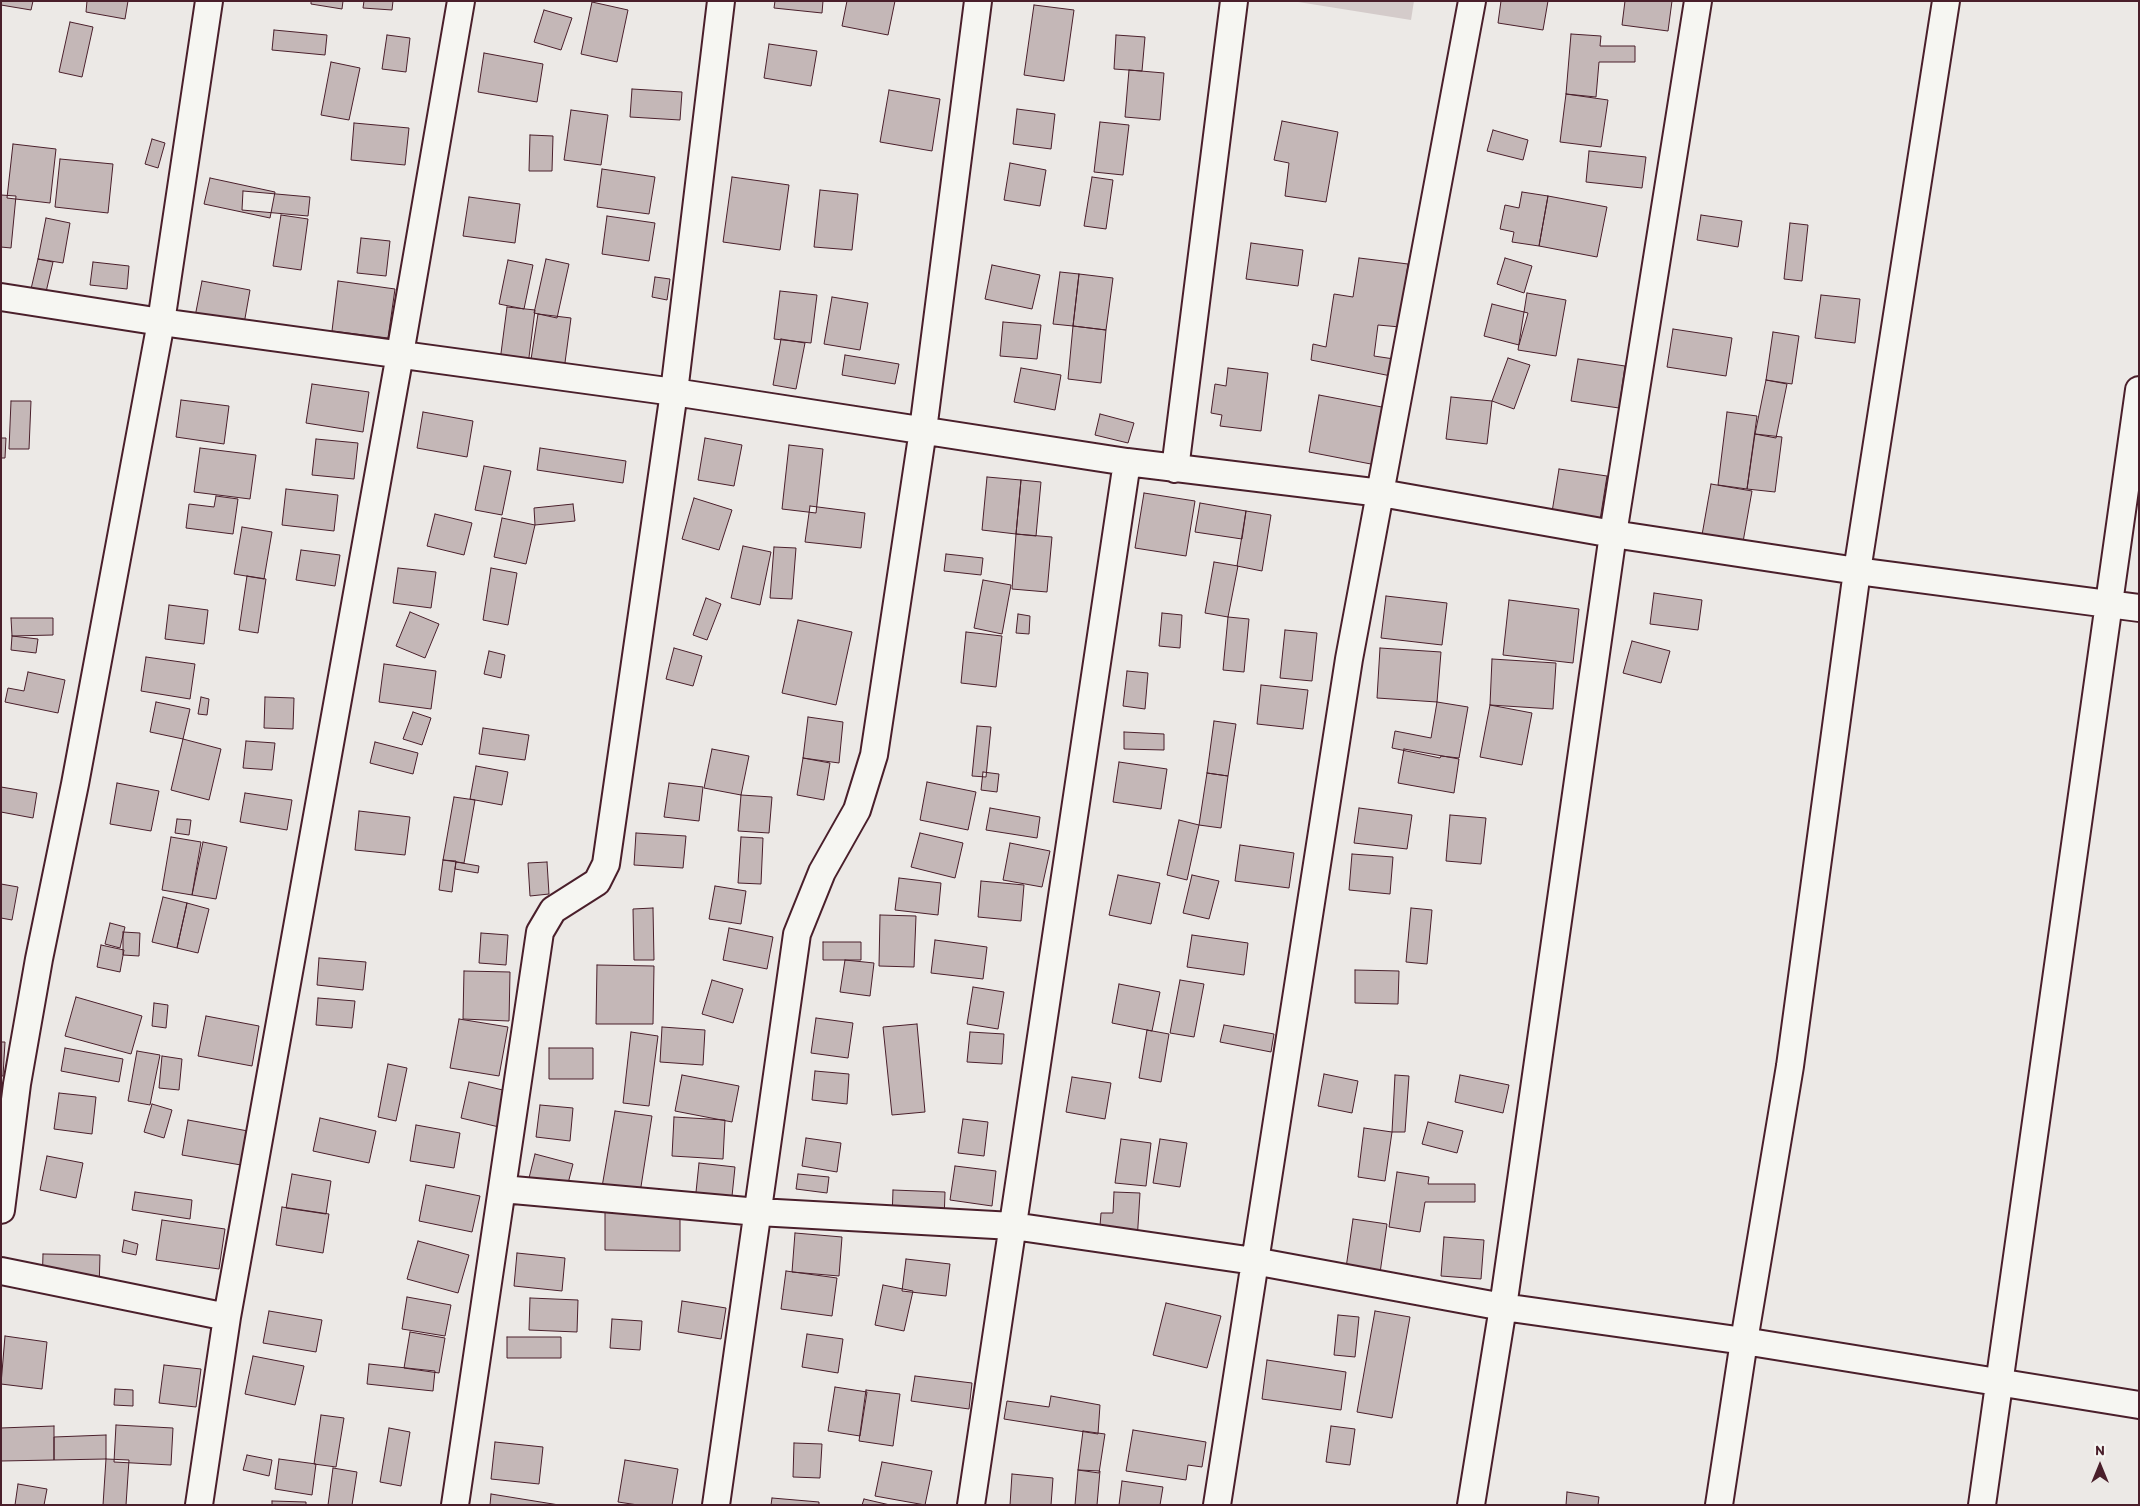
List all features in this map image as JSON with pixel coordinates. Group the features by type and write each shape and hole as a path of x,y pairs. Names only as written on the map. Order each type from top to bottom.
{"street":[{"path":"1,1210 9,1085 75,784 161,322 209,1"},
{"path":"199,1505 227,1317 400,354 461,1"},
{"path":"454,1505 540,932 553,910 597,882 606,864 674,392 721,1"},
{"path":"716,1505 797,934 822,872 857,810 874,755 923,430 978,1"},
{"path":"1175,469 1234,1"},
{"path":"1217,1505 1348,668 1472,1"},
{"path":"1471,1505 1503,1307 1613,534 1698,1"},
{"path":"1719,1505 1744,1341 1790,1066 1857,571 1946,1"},
{"path":"1,297 161,322 674,392 1175,469 1381,493 1613,534 1857,571 2139,608"},
{"path":"1982,1505 2139,390"},
{"path":"971,1505 1127,462"},
{"path":"502,1189 758,1212 1013,1226 1254,1262 1503,1307 1744,1341 2139,1404"},
{"path":"1,1271 227,1317"}],"shaded area":[{"path":"1292,1 1414,1 1411,20"}],"building":[{"path":"1,1 33,1 31,10 1,5"},
{"path":"87,1 128,1 125,19 86,12"},
{"path":"311,1 343,1 342,9 311,4"},
{"path":"364,1 393,1 392,10 363,8"},
{"path":"775,1 823,1 822,13 774,8"},
{"path":"847,1 895,1 888,35 842,26"},
{"path":"1501,1 1548,1 1543,30 1498,23"},
{"path":"1625,1 1672,1 1668,31 1622,25"},
{"path":"592,2 628,10 617,62 581,54"},
{"path":"1034,5 1074,10 1064,81 1024,75"},
{"path":"544,10 572,18 561,50 534,42"},
{"path":"70,22 93,27 82,77 59,72"},
{"path":"274,30 327,35 325,55 272,50"},
{"path":"1571,34 1601,36 1600,46 1635,46 1635,62 1599,62 1596,97 1566,94"},
{"path":"387,35 410,38 406,72 382,69"},
{"path":"1116,35 1145,37 1142,71 1114,69"},
{"path":"769,44 817,51 811,86 764,78"},
{"path":"484,53 543,64 537,102 478,92"},
{"path":"331,62 360,68 349,120 321,115"},
{"path":"1129,70 1164,73 1160,120 1125,117"},
{"path":"632,89 682,92 680,120 630,117"},
{"path":"889,90 940,99 932,151 880,142"},
{"path":"1566,94 1608,100 1601,147 1560,142"},
{"path":"1017,109 1055,114 1051,149 1013,144"},
{"path":"571,110 608,115 601,165 564,160"},
{"path":"1282,121 1338,132 1326,202 1285,196 1289,163 1274,160"},
{"path":"1100,122 1129,125 1123,175 1094,172"},
{"path":"354,123 409,128 405,165 351,160"},
{"path":"1493,130 1528,140 1523,160 1487,151"},
{"path":"530,135 553,136 552,171 529,171"},
{"path":"152,139 165,143 158,168 145,164"},
{"path":"13,144 56,149 50,203 7,198"},
{"path":"1589,151 1646,157 1642,188 1586,182"},
{"path":"60,159 113,164 108,213 55,207"},
{"path":"1010,163 1046,170 1040,206 1004,200"},
{"path":"602,169 655,177 649,214 597,207"},
{"path":"732,177 789,185 780,250 723,242"},
{"path":"1092,177 1113,180 1106,229 1084,226"},
{"path":"210,178 275,192 270,218 204,204"},
{"path":"820,190 858,194 852,250 814,247"},
{"path":"243,191 310,197 308,216 242,210"},
{"path":"1522,192 1548,196 1539,246 1512,242 1514,232 1500,229 1505,205 1519,208"},
{"path":"1,195 16,196 11,248 1,247"},
{"path":"1548,196 1607,207 1597,257 1539,246"},
{"path":"469,197 520,204 515,243 463,236"},
{"path":"281,215 308,219 301,270 273,266"},
{"path":"1701,215 1742,221 1738,247 1697,240"},
{"path":"607,216 655,223 649,261 602,254"},
{"path":"46,218 70,223 63,263 38,259"},
{"path":"1790,223 1808,225 1802,281 1784,279"},
{"path":"361,238 390,241 386,276 357,273"},
{"path":"1251,243 1303,250 1298,286 1246,279"},
{"path":"1359,258 1408,264 1400,327 1378,325 1374,356 1394,359 1391,376 1311,360 1313,344 1326,347 1334,294 1353,297"},
{"path":"1505,258 1532,266 1524,293 1497,284"},
{"path":"38,259 53,262 46,292 31,289"},
{"path":"546,259 569,264 557,318 534,313"},
{"path":"508,260 533,265 524,309 499,304"},
{"path":"93,262 129,266 127,289 90,285"},
{"path":"992,265 1040,275 1032,309 985,299"},
{"path":"1060,272 1079,274 1073,326 1053,324"},
{"path":"1079,274 1113,278 1106,330 1073,326"},
{"path":"655,277 670,279 667,300 652,297"},
{"path":"202,281 250,290 241,341 192,332"},
{"path":"338,281 395,289 388,338 332,331"},
{"path":"780,291 817,295 811,343 774,339"},
{"path":"1527,293 1566,300 1556,356 1518,350"},
{"path":"1821,295 1860,299 1855,343 1815,338"},
{"path":"832,297 868,303 860,350 824,344"},
{"path":"1492,304 1528,313 1519,345 1484,336"},
{"path":"507,307 535,310 528,365 500,361"},
{"path":"538,314 571,318 564,370 530,366"},
{"path":"1003,322 1041,325 1037,359 1000,356"},
{"path":"1073,326 1106,330 1101,383 1068,379"},
{"path":"1673,329 1732,338 1726,376 1667,367"},
{"path":"1773,332 1799,336 1792,384 1766,380"},
{"path":"781,339 805,343 796,389 773,385"},
{"path":"845,355 899,364 895,384 842,375"},
{"path":"1508,358 1530,365 1514,409 1492,401"},
{"path":"1578,359 1625,366 1619,408 1571,401"},
{"path":"1021,368 1061,375 1055,410 1014,402"},
{"path":"1228,368 1268,373 1261,431 1220,426 1222,415 1211,413 1215,384 1226,386"},
{"path":"1766,380 1787,384 1776,438 1755,434"},
{"path":"312,384 369,392 363,432 306,423"},
{"path":"1319,395 1387,408 1376,465 1309,452"},
{"path":"1451,397 1492,401 1487,444 1446,439"},
{"path":"181,400 229,406 224,444 176,437"},
{"path":"11,401 31,401 29,449 9,449"},
{"path":"423,412 473,421 467,457 417,448"},
{"path":"1727,412 1757,416 1747,489 1718,485"},
{"path":"1100,414 1134,423 1128,443 1095,435"},
{"path":"1755,434 1782,437 1775,492 1747,489"},
{"path":"1,438 6,438 5,458 1,458"},
{"path":"705,438 742,445 734,486 698,480"},
{"path":"316,439 358,443 354,479 312,475"},
{"path":"789,445 823,449 816,513 782,509"},
{"path":"200,448 256,455 250,499 194,492"},
{"path":"540,448 626,461 623,483 537,470"},
{"path":"484,466 511,471 502,515 475,510"},
{"path":"1559,469 1607,476 1600,520 1552,512"},
{"path":"987,477 1021,480 1016,534 982,530"},
{"path":"1021,480 1041,482 1036,536 1016,534"},
{"path":"1711,484 1752,491 1743,542 1702,535"},
{"path":"286,489 338,495 334,531 282,525"},
{"path":"1144,493 1195,501 1186,556 1135,548"},
{"path":"216,496 238,499 233,534 186,528 189,504 214,507"},
{"path":"694,498 732,510 719,550 682,539"},
{"path":"1200,503 1246,511 1242,539 1195,532"},
{"path":"573,504 575,521 535,525 534,508"},
{"path":"810,506 865,513 861,548 805,542"},
{"path":"1246,511 1271,515 1262,571 1237,566"},
{"path":"435,514 472,523 464,555 427,546"},
{"path":"502,518 535,525 526,564 494,557"},
{"path":"242,527 272,532 264,579 234,574"},
{"path":"1016,534 1052,537 1047,592 1012,589"},
{"path":"743,546 771,552 760,605 731,598"},
{"path":"774,547 796,548 792,599 770,598"},
{"path":"301,550 340,555 335,586 296,580"},
{"path":"946,554 983,558 981,575 944,571"},
{"path":"1214,562 1238,566 1228,617 1205,613"},
{"path":"398,568 436,572 431,608 393,603"},
{"path":"491,568 517,573 508,625 483,620"},
{"path":"247,576 266,579 258,633 239,630"},
{"path":"983,580 1011,585 1002,634 974,628"},
{"path":"1654,593 1702,600 1698,630 1650,624"},
{"path":"1386,596 1447,603 1442,645 1381,638"},
{"path":"706,598 721,604 707,640 693,635"},
{"path":"1509,600 1579,609 1573,663 1503,655"},
{"path":"169,605 208,610 204,644 165,639"},
{"path":"410,612 439,624 425,658 396,646"},
{"path":"1162,613 1182,615 1180,648 1159,646"},
{"path":"1018,614 1030,616 1029,634 1016,633"},
{"path":"1228,617 1249,619 1244,672 1223,670"},
{"path":"11,618 53,618 53,635 12,636"},
{"path":"798,620 852,632 836,705 782,693"},
{"path":"1285,630 1317,633 1312,681 1280,678"},
{"path":"966,632 1002,636 996,687 961,683"},
{"path":"12,636 38,639 36,653 11,650"},
{"path":"1632,641 1670,651 1661,683 1623,673"},
{"path":"674,648 702,656 693,686 666,679"},
{"path":"1380,648 1441,652 1437,702 1377,698"},
{"path":"489,651 505,655 501,678 484,674"},
{"path":"146,657 195,664 190,699 141,691"},
{"path":"1492,659 1556,663 1553,709 1490,705"},
{"path":"384,664 436,671 431,709 379,702"},
{"path":"1127,671 1148,673 1145,709 1123,706"},
{"path":"28,672 65,680 58,713 5,702 8,688 24,691"},
{"path":"1261,685 1308,690 1303,729 1257,724"},
{"path":"201,697 209,699 207,715 198,714"},
{"path":"265,697 294,698 293,729 264,728"},
{"path":"156,702 190,709 183,739 150,732"},
{"path":"1437,702 1468,707 1459,758 1441,756 1440,758 1392,748 1395,731 1431,738"},
{"path":"1490,705 1532,713 1522,765 1480,757"},
{"path":"413,712 431,718 422,745 403,739"},
{"path":"808,717 843,722 839,763 803,758"},
{"path":"1214,721 1236,724 1228,776 1207,773"},
{"path":"977,726 991,727 986,777 972,776"},
{"path":"483,728 529,735 525,760 479,754"},
{"path":"1124,732 1164,734 1164,750 1124,749"},
{"path":"183,739 221,749 209,800 171,790"},
{"path":"246,741 275,743 272,770 243,768"},
{"path":"375,742 418,753 413,774 370,763"},
{"path":"712,749 749,756 741,795 704,788"},
{"path":"1404,749 1459,759 1454,793 1398,783"},
{"path":"803,758 830,763 824,800 797,795"},
{"path":"1119,762 1167,769 1161,809 1113,802"},
{"path":"476,766 508,772 502,805 470,799"},
{"path":"983,772 999,774 997,792 981,790"},
{"path":"1207,773 1228,776 1221,828 1199,825"},
{"path":"927,782 976,792 968,830 920,820"},
{"path":"117,783 159,791 151,831 110,824"},
{"path":"669,783 703,787 699,821 664,817"},
{"path":"1,787 37,793 33,818 1,812"},
{"path":"245,793 292,800 287,830 240,822"},
{"path":"741,795 772,797 769,833 738,831"},
{"path":"454,797 475,800 464,863 443,860"},
{"path":"990,808 1040,817 1037,838 986,830"},
{"path":"1359,808 1412,815 1407,849 1354,843"},
{"path":"359,811 410,817 405,855 355,850"},
{"path":"1450,815 1486,818 1481,864 1446,861"},
{"path":"177,819 191,820 189,835 175,833"},
{"path":"1179,820 1199,825 1187,880 1167,875"},
{"path":"636,833 686,836 683,868 634,865"},
{"path":"920,833 963,843 955,878 911,867"},
{"path":"171,837 201,842 192,895 162,890"},
{"path":"741,837 763,838 761,884 738,883"},
{"path":"203,842 227,847 216,899 192,895"},
{"path":"1010,843 1050,851 1042,887 1003,880"},
{"path":"1240,845 1294,853 1289,888 1235,881"},
{"path":"1352,854 1393,857 1390,894 1349,890"},
{"path":"443,860 456,861 452,892 439,890"},
{"path":"456,862 479,866 478,873 455,869"},
{"path":"547,862 549,894 530,896 528,863"},
{"path":"1118,875 1160,883 1151,924 1109,915"},
{"path":"1192,875 1219,881 1209,919 1183,913"},
{"path":"899,878 941,883 938,915 895,910"},
{"path":"981,881 1024,885 1021,921 978,917"},
{"path":"1,884 18,887 12,920 1,918"},
{"path":"715,886 746,891 741,924 709,919"},
{"path":"163,897 187,903 177,948 152,942"},
{"path":"187,903 209,909 198,953 177,948"},
{"path":"653,908 654,960 634,960 633,909"},
{"path":"1411,908 1432,910 1427,964 1406,962"},
{"path":"880,915 916,916 914,967 879,966"},
{"path":"110,923 125,927 120,948 105,944"},
{"path":"729,928 773,937 767,969 723,960"},
{"path":"123,932 140,933 139,956 123,955"},
{"path":"481,933 508,935 506,965 479,963"},
{"path":"1192,935 1248,943 1244,975 1187,967"},
{"path":"935,940 987,947 983,979 931,973"},
{"path":"823,942 861,942 861,960 823,960"},
{"path":"101,945 124,950 120,972 97,967"},
{"path":"319,958 366,962 363,990 317,985"},
{"path":"845,960 874,963 870,996 840,992"},
{"path":"597,965 654,966 653,1024 596,1024"},
{"path":"1355,970 1399,971 1398,1004 1355,1003"},
{"path":"464,971 510,972 509,1021 463,1019"},
{"path":"712,980 743,989 733,1023 702,1014"},
{"path":"1180,980 1204,984 1194,1037 1170,1033"},
{"path":"1119,984 1160,992 1152,1031 1112,1023"},
{"path":"973,987 1004,992 998,1029 967,1024"},
{"path":"76,997 142,1016 131,1054 65,1036"},
{"path":"318,998 355,1001 352,1028 316,1025"},
{"path":"154,1003 168,1005 166,1028 152,1026"},
{"path":"206,1016 259,1026 252,1066 198,1056"},
{"path":"816,1018 853,1023 848,1058 811,1053"},
{"path":"459,1019 508,1027 499,1076 450,1068"},
{"path":"917,1024 925,1112 892,1115 883,1027"},
{"path":"1224,1025 1274,1034 1271,1052 1220,1042"},
{"path":"662,1027 705,1030 703,1065 660,1062"},
{"path":"1147,1030 1169,1034 1161,1082 1139,1078"},
{"path":"631,1032 658,1036 649,1106 623,1103"},
{"path":"970,1032 1004,1034 1002,1064 967,1062"},
{"path":"1,1042 5,1042 3,1076 1,1076"},
{"path":"65,1048 123,1059 119,1082 61,1071"},
{"path":"549,1048 593,1048 593,1079 549,1079"},
{"path":"137,1051 160,1055 150,1105 128,1101"},
{"path":"162,1056 182,1059 179,1090 159,1088"},
{"path":"388,1064 407,1068 396,1121 378,1117"},
{"path":"815,1071 849,1074 847,1104 812,1100"},
{"path":"1324,1074 1358,1081 1352,1113 1318,1106"},
{"path":"682,1075 739,1086 732,1122 675,1111"},
{"path":"1395,1075 1409,1076 1405,1132 1392,1132"},
{"path":"1460,1075 1509,1085 1503,1113 1455,1102"},
{"path":"1072,1077 1111,1083 1105,1119 1066,1112"},
{"path":"469,1082 507,1091 499,1127 461,1118"},
{"path":"59,1093 96,1097 92,1134 54,1129"},
{"path":"152,1104 172,1110 164,1138 144,1132"},
{"path":"540,1105 573,1108 570,1141 536,1137"},
{"path":"615,1111 652,1116 640,1193 602,1187"},
{"path":"674,1117 725,1120 723,1159 672,1156"},
{"path":"320,1118 376,1131 369,1163 313,1151"},
{"path":"963,1119 988,1122 984,1156 958,1153"},
{"path":"188,1120 248,1131 241,1165 182,1155"},
{"path":"1428,1122 1463,1131 1457,1153 1422,1144"},
{"path":"416,1125 460,1133 454,1168 410,1161"},
{"path":"1364,1128 1392,1132 1385,1181 1358,1177"},
{"path":"806,1138 841,1143 837,1172 802,1166"},
{"path":"1121,1139 1151,1143 1146,1186 1115,1183"},
{"path":"1160,1139 1187,1143 1180,1187 1153,1183"},
{"path":"535,1154 573,1164 565,1195 527,1186"},
{"path":"47,1156 83,1163 76,1198 40,1190"},
{"path":"699,1163 735,1167 731,1206 695,1202"},
{"path":"955,1166 996,1171 992,1206 950,1200"},
{"path":"1397,1172 1429,1177 1428,1184 1475,1184 1475,1202 1425,1202 1420,1232 1389,1227"},
{"path":"292,1174 331,1181 326,1214 286,1208"},
{"path":"798,1174 829,1177 827,1193 796,1189"},
{"path":"426,1185 480,1196 472,1232 419,1221"},
{"path":"893,1190 945,1192 944,1222 892,1219"},
{"path":"135,1192 192,1200 190,1219 132,1210"},
{"path":"1114,1192 1140,1193 1137,1242 1099,1239 1101,1213 1113,1213"},
{"path":"282,1207 329,1214 323,1253 276,1245"},
{"path":"605,1211 680,1212 680,1251 605,1250"},
{"path":"1353,1219 1387,1224 1379,1280 1345,1275"},
{"path":"162,1220 225,1229 219,1269 156,1260"},
{"path":"795,1233 842,1237 839,1276 792,1272"},
{"path":"1444,1237 1484,1240 1481,1279 1441,1276"},
{"path":"124,1240 138,1244 136,1255 122,1252"},
{"path":"418,1241 469,1255 458,1293 407,1279"},
{"path":"517,1253 565,1258 562,1291 514,1286"},
{"path":"43,1254 100,1255 99,1290 42,1289"},
{"path":"906,1259 950,1264 946,1296 902,1291"},
{"path":"786,1271 837,1278 832,1316 781,1309"},
{"path":"883,1285 913,1291 904,1331 875,1325"},
{"path":"407,1297 451,1305 445,1336 402,1329"},
{"path":"530,1298 578,1300 577,1332 529,1330"},
{"path":"682,1301 726,1308 721,1339 678,1332"},
{"path":"1166,1303 1221,1316 1207,1368 1153,1355"},
{"path":"269,1311 322,1320 316,1352 263,1343"},
{"path":"1375,1311 1410,1317 1392,1418 1357,1412"},
{"path":"1338,1315 1359,1317 1355,1357 1334,1355"},
{"path":"612,1319 642,1321 640,1350 610,1348"},
{"path":"410,1332 445,1338 439,1373 404,1368"},
{"path":"807,1334 843,1339 838,1373 802,1367"},
{"path":"5,1336 47,1342 42,1389 1,1384"},
{"path":"507,1337 561,1337 561,1358 507,1358"},
{"path":"253,1356 304,1366 295,1405 245,1394"},
{"path":"1267,1360 1346,1372 1341,1410 1262,1399"},
{"path":"369,1364 435,1371 433,1391 367,1384"},
{"path":"164,1365 201,1369 196,1407 159,1403"},
{"path":"915,1376 972,1383 969,1409 911,1401"},
{"path":"835,1387 867,1392 860,1436 828,1431"},
{"path":"115,1389 133,1390 133,1406 114,1405"},
{"path":"866,1390 900,1394 893,1446 859,1441"},
{"path":"1051,1396 1100,1405 1098,1434 1004,1419 1007,1401 1049,1407"},
{"path":"321,1415 344,1418 336,1467 314,1464"},
{"path":"116,1425 173,1428 171,1465 114,1462"},
{"path":"54,1426 54,1460 1,1461 1,1428"},
{"path":"1331,1426 1355,1429 1350,1465 1326,1462"},
{"path":"389,1428 410,1432 401,1486 380,1482"},
{"path":"1133,1430 1206,1442 1202,1467 1188,1465 1186,1480 1126,1471"},
{"path":"1083,1431 1105,1434 1099,1473 1078,1470"},
{"path":"106,1435 106,1459 54,1460 54,1437"},
{"path":"495,1442 543,1447 539,1484 491,1479"},
{"path":"794,1443 822,1444 820,1478 793,1477"},
{"path":"247,1455 272,1460 269,1476 243,1470"},
{"path":"106,1459 129,1460 126,1505 103,1505"},
{"path":"279,1459 316,1464 312,1495 275,1489"},
{"path":"625,1460 678,1469 672,1505 638,1505 618,1502"},
{"path":"882,1462 932,1471 925,1505 875,1496"},
{"path":"333,1468 357,1472 352,1505 328,1505"},
{"path":"1078,1470 1100,1471 1097,1505 1075,1505"},
{"path":"1012,1474 1053,1478 1051,1505 1010,1505"},
{"path":"1122,1481 1163,1487 1160,1505 1119,1505"},
{"path":"18,1484 47,1489 44,1505 15,1505"},
{"path":"1567,1492 1599,1497 1598,1505 1566,1505"},
{"path":"491,1494 559,1505 490,1505"},
{"path":"772,1498 819,1502 819,1505 771,1505"},
{"path":"864,1499 890,1505 862,1505"},
{"path":"272,1501 306,1502 306,1505 272,1505"}]}
